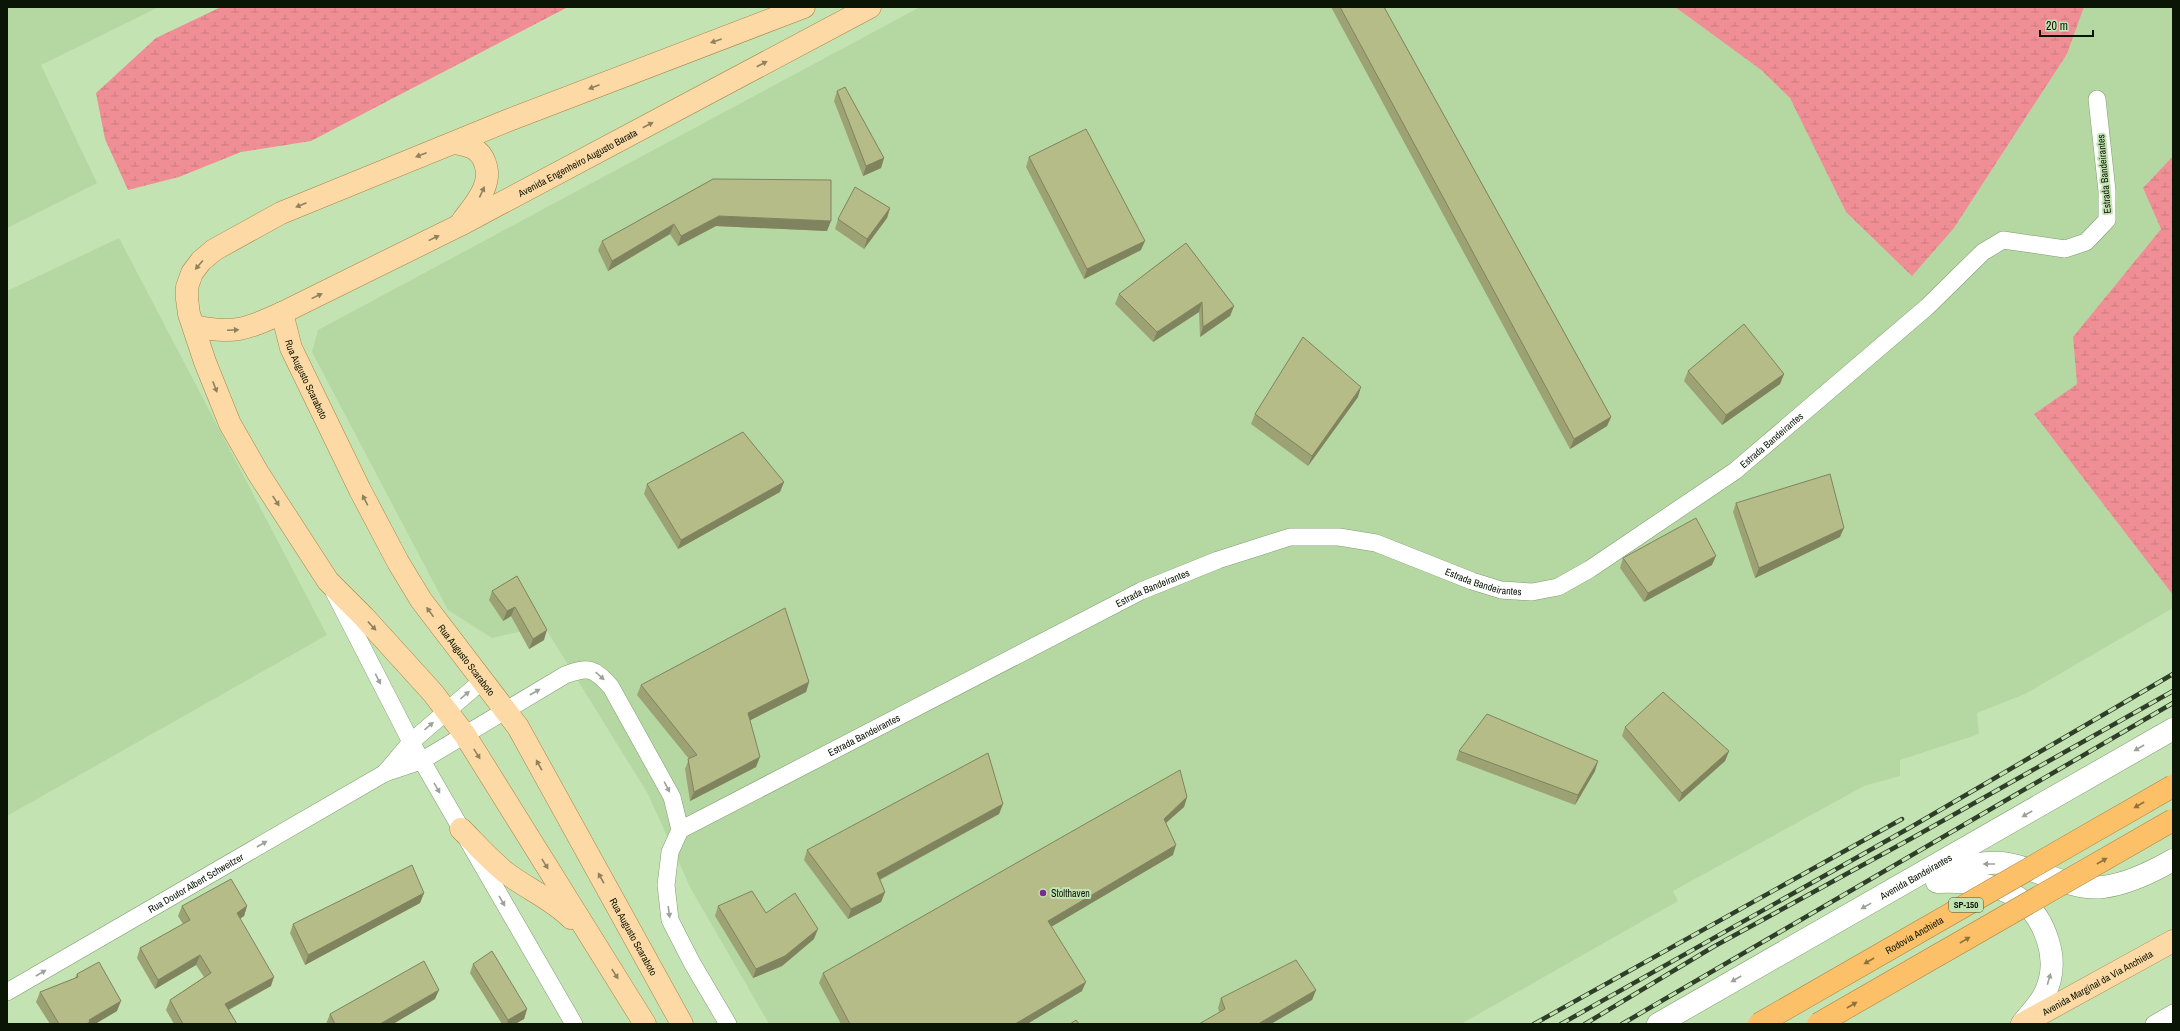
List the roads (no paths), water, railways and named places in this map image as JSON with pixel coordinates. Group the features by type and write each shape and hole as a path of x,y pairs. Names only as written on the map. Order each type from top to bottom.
{"highway":[{"name":"Rodovia Anchieta","path":"1759,1024 2173,786"},
{"path":"1818,1024 2173,820"}],"main road":[{"path":"643,1019 465,735 447,710 390,645 328,581 258,473 230,424 205,362 187,299 187,287 192,273 201,261 230,242 281,213 665,59 770,22 804,7"},
{"name":"Avenida Engenheiro Augusto Barata","path":"194,326 212,330 235,331 253,326 282,313 460,224 870,7"},
{"path":"454,143 469,145 482,154 489,173 482,194 460,224"},
{"name":"Rua Augusto Scaraboto","path":"282,313 291,348 378,525 421,600 506,709 518,727 682,1024"},
{"name":"Avenida Bandeirantes","path":"1658,1024 1903,886 2173,729"},
{"path":"460,828 505,872 534,892 551,900 591,937"},
{"path":"1903,886 1966,866 1986,863 2009,864 2080,885 2102,888 2128,881 2155,870 2173,860"},
{"path":"1903,886 1960,881 1985,883 2013,893 2031,907 2044,925 2053,961 2050,979 2043,997 2022,1024"},
{"name":"Avenida Marginal da Via Anchieta","path":"2022,1024 2173,941"}],"street":[{"name":"Estrada Bandeirantes","path":"680,830 1141,591 1218,560 1290,537 1339,536 1376,543 1472,581 1501,590 1532,592 1558,587 1590,569 1735,471 1937,298 1983,252 2003,240 2065,249 2086,242 2107,220 2107,191 2097,99"},
{"path":"328,581 421,761 571,1023"},
{"name":"Rua Doutor Albert Schweitzer","path":"7,992 385,773 421,761 565,675 587,669 598,673 611,687 672,797 680,830"},
{"name":"Rua Doutor Albert Schweitzer","path":"385,773 411,742 483,680"},
{"path":"680,830 670,852 666,885 670,920 692,963 728,1024"},
{"path":"2154,1024 2173,1013"}],"railway":[{"path":"1561,1024 1911,827 2173,674"},
{"path":"1585,1024 1713,947 1914,837 2173,691"},
{"path":"1622,1024 2173,703"},
{"path":"1534,1024 1902,819"}],"place":[{"name":"Stolthaven","path":"1043,893"}]}
